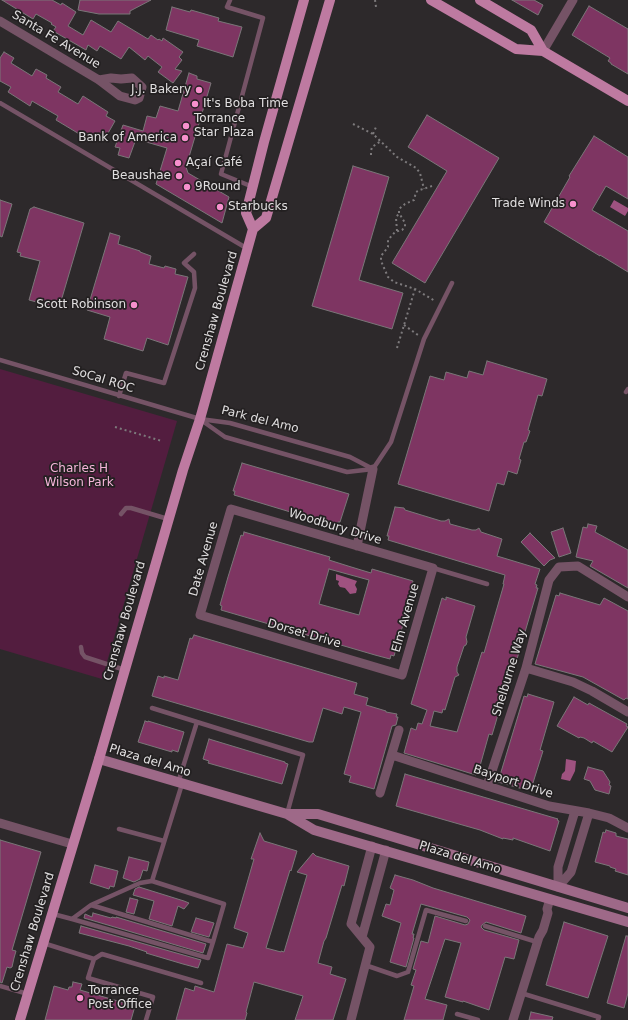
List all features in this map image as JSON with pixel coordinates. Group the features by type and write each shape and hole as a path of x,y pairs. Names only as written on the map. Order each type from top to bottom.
{"main road":[{"path":"304,0 246,213 253,229 266,218 330,0"},
{"path":"431,0 516,49 543,51 628,101"},
{"path":"480,0 531,30 543,51"},
{"name":"Crenshaw Boulevard","path":"20,1020 125,670 182,470 200,419 253,229"},
{"name":"Plaza del Amo","path":"98,759 287,814 314,830 386,850 548,904 628,922"},
{"name":"Plaza del Amo","path":"287,814 318,814 628,908"},
{"path":"372,846 376,831"},
{"path":"548,904 556,887"}],"street":[{"path":"543,51 574,0"},
{"name":"Santa Fe Avenue","path":"0,21 100,80"},
{"path":"357,546 373,469"},
{"name":"Woodbury Drive","path":"231,508 433,568"},
{"name":"Date Avenue","path":"200,615 231,508"},
{"name":"Shelburne Way","path":"487,786 526,668 549,580 559,568 578,566 628,596"},
{"name":"Elm Avenue","path":"402,675 433,568"},
{"name":"Dorset Drive","path":"200,615 402,675"},
{"path":"526,668 573,682 628,712"},
{"path":"380,793 399,730"},
{"name":"Bayport Drive","path":"392,755 549,806 609,818 628,828"},
{"path":"556,887 558,867 575,811"},
{"path":"556,887 571,872 589,813"},
{"path":"0,823 72,844"},
{"path":"567,838 580,843"},
{"path":"351,1020 370,947 350,924 372,846"},
{"path":"362,937 386,850"},
{"path":"513,1020 538,939 537,933 543,912 548,904"}],"lane":[{"path":"230,0 228,7 264,18 221,174 253,186"},
{"path":"0,103 248,249"},
{"path":"119,396 126,373 164,383 195,288 194,272 184,263 194,254"},
{"path":"373,469 391,442 424,339 452,283"},
{"name":"SoCal ROC","path":"0,360 200,419"},
{"name":"Park del Amo","path":"200,419 225,437 347,472 373,469"},
{"name":"Park del Amo","path":"200,419 230,423 350,457 373,469"},
{"path":"121,514 126,508 132,508 168,519"},
{"path":"433,568 487,584"},
{"path":"81,647 82,653 85,657 125,670"},
{"path":"152,708 303,755 287,814"},
{"path":"152,881 197,722"},
{"path":"119,829 164,841"},
{"path":"51,913 208,958 224,904 152,881 140,883 91,905 72,919"},
{"path":"91,905 213,942"},
{"path":"366,965 397,976 408,972 426,910 466,920"},
{"path":"485,926 538,939"},
{"path":"43,943 94,959"},
{"path":"146,1020 153,997 88,978 94,959 102,954 201,983"},
{"path":"0,986 28,994"},
{"path":"521,994 599,1017 598,1020"},
{"path":"457,1014 478,1020"}],"path":[{"path":"375,0 376,7"},
{"path":"353,124 373,134 397,157 416,168 420,173 424,189"},
{"path":"373,134 376,127"},
{"path":"371,155 370,150 380,141"},
{"path":"397,231 396,218 399,213 399,209 405,204 414,200 416,192 432,186"},
{"path":"399,213 406,227 397,231 388,240 388,247 381,256 380,261 388,277 394,282 415,289 430,298"},
{"path":"397,348 415,289"},
{"path":"404,325 424,339"},
{"path":"115,427 162,441"}],"green space":[{"name":"Charles H Wilson Park","path":"0,369 177,421 102,679 0,649"}],"shaded area":[{"path":"614,200 628,208 625,216 610,207"},
{"path":"336,574 357,581 355,585 357,589 356,593 350,594 345,588 340,587 338,584 339,581 336,580"},
{"path":"566,759 576,761 575,771 570,781 561,779 562,774 565,771"}],"building":[{"path":"2,0 52,0 61,5 62,3 76,12 68,26 83,35 91,20 111,32 118,21 148,39 151,35 162,41 163,38 183,52 179,57 182,60 175,69 182,71 173,83 158,72 162,67 148,56 145,60 129,47 121,59 100,46 97,51 88,45 86,50 53,31 56,27 51,24 52,23 36,14 33,19"},
{"path":"80,0 151,0 130,11 130,14 99,14 78,10"},
{"path":"512,0 534,0 543,5 538,15"},
{"path":"589,6 628,29 628,74 611,64 608,61 610,58 572,35"},
{"path":"172,7 190,12 191,10 219,18 218,21 242,27 233,57 197,46 199,40 166,30"},
{"path":"4,52 14,58 11,63 32,76 36,69 47,75 46,78 61,87 58,92 78,104 83,96 108,112 106,116 115,121 103,142 94,137 91,141 56,120 58,116 32,101 30,106 8,92 11,87 0,81 0,58"},
{"name":"Torrance Star Plaza","path":"189,73 197,76 197,79 211,83 186,167 188,173 229,197 222,223 156,184 167,148 136,139 129,158 118,155 120,148 115,147 123,125 143,131 147,116 156,118 160,106 178,111"},
{"path":"427,115 499,158 425,283 392,263 447,171 408,147"},
{"name":"Trade Winds","path":"594,136 628,157 628,199 606,186 592,210 628,231 628,272 544,222 570,177 569,176"},
{"path":"353,166 389,177 359,280 403,293 392,329 312,306"},
{"path":"0,200 12,204 2,237 0,236"},
{"path":"34,207 84,223 59,308 29,300 40,261 20,256 21,253 17,252 30,209"},
{"path":"110,233 120,236 118,244 151,256 149,264 164,268 165,266 176,269 175,274 188,277 168,345 147,338 143,351 104,339 110,317 87,310"},
{"path":"487,361 547,379 542,396 538,395 528,430 530,431 526,442 524,442 519,459 521,460 517,474 508,471 504,485 497,483 489,511 398,484 430,376 444,380 446,372 467,378 469,371 483,375"},
{"path":"242,463 349,494 340,522 338,522 337,526 234,495 235,491 233,491"},
{"path":"395,507 404,508 405,510 441,521 449,519 450,524 472,530 479,528 481,532 502,539 497,556 540,569 535,584 537,585 536,588 538,588 517,659 516,658 510,673 492,735 489,734 478,773 476,775 404,753 411,728 416,730 418,723 422,724 427,710 411,704 442,598 446,600 446,597 475,606 466,637 467,642 464,646 457,667 457,672 459,675 455,677 445,710 443,709 442,713 434,711 430,726 457,732 482,652 484,653 504,584 505,575 388,540 389,536 387,536"},
{"path":"588,524 597,526 595,532 628,550 628,588 590,566 593,561 576,557 583,527 587,528"},
{"path":"563,528 571,553 559,557 551,532"},
{"path":"244,532 330,557 329,560 371,573 372,569 413,581 412,585 414,586 394,656 391,655 390,659 221,610 222,606 220,605 228,577 241,535 243,536","holes":["329,569 369,580 359,615 319,604"]},
{"path":"530,533 555,558 550,560 544,566 521,542"},
{"path":"560,593 600,605 604,598 628,611 628,699 626,698 624,700 583,677 535,664 556,595 559,596"},
{"path":"194,635 357,683 354,694 368,698 366,705 397,714 396,717 398,717 396,725 392,726 374,789 349,782 351,776 344,774 361,712 344,707 342,714 323,708 313,742 309,742 152,696 158,676 178,680 190,638 192,639"},
{"path":"528,694 554,702 540,750 543,751 532,786 525,784 523,789 498,782 524,696 527,697"},
{"path":"574,697 588,705 589,703 627,724 626,726 628,727 612,752 593,741 592,743 584,738 579,738 557,726"},
{"path":"145,721 184,732 178,752 172,750 172,752 138,742"},
{"path":"209,739 285,762 288,764 282,784 208,763 209,761 203,759"},
{"path":"588,767 603,771 610,782 609,785 611,786 609,794 595,790 590,781 584,779"},
{"path":"405,774 558,819 557,820 559,821 550,851 513,838 513,840 503,839 480,830 396,806"},
{"path":"606,830 616,833 616,836 628,839 628,875 615,871 616,869 610,866 595,862 603,832 605,833"},
{"path":"260,833 264,841 297,851 266,948 284,952 307,875 297,872 313,853 316,856 349,866 344,886 342,885 318,963 332,967 330,974 346,979 333,1020 295,1020 303,996 254,982 245,1020 176,1020 185,988 194,991 195,986 214,992 227,944 243,948 248,933 234,928 254,859 251,859"},
{"path":"0,840 41,852 12,950 16,951 12,967 7,967 2,983 0,982"},
{"path":"129,857 149,862 147,871 143,870 140,879 134,882 123,878"},
{"path":"95,865 118,871 114,887 110,886 109,889 90,883"},
{"path":"395,875 526,916 521,933 486,922 481,927 484,930 519,940 514,959 505,957 489,1010 463,1001 445,997 461,943 445,939 425,999 447,1005 443,1020 404,1020 414,986 411,985 416,970 413,969 421,941 428,943 435,916 465,925 468,924 470,920 467,917 421,904 412,934 414,934 414,938 406,967 390,962 401,923 382,916 386,904 390,905 394,890 390,888"},
{"path":"139,887 189,903 184,909 178,906 172,926 149,919 154,901 133,895 135,889"},
{"path":"130,898 138,900 134,914 126,912"},
{"path":"93,913 111,918 116,917 206,944 203,953 84,918 85,914 92,917"},
{"path":"196,918 214,923 209,937 191,932"},
{"path":"564,922 608,936 588,998 546,985"},
{"path":"81,926 201,960 198,968 183,964 146,953 147,952 129,946 79,933"},
{"path":"626,936 628,936 628,993 624,1008 607,1003"},
{"name":"Torrance Post Office","path":"73,982 82,984 80,990 135,1006 131,1020 45,1020 54,986 68,990 69,987 72,987"},
{"path":"531,1012 553,1017 552,1020 529,1020"}],"place":[{"name":"J.J. Bakery","path":"199,90"},
{"name":"It's Boba Time","path":"195,104"},
{"name":"Torrance Star Plaza","path":"186,126"},
{"name":"Bank of America","path":"185,138"},
{"name":"Açaí Café","path":"178,163"},
{"name":"Beaushae","path":"179,176"},
{"name":"9Round","path":"187,187"},
{"name":"Trade Winds","path":"573,204"},
{"name":"Starbucks","path":"220,207"},
{"name":"Scott Robinson","path":"134,305"},
{"name":"Torrance Post Office","path":"80,998"}]}
